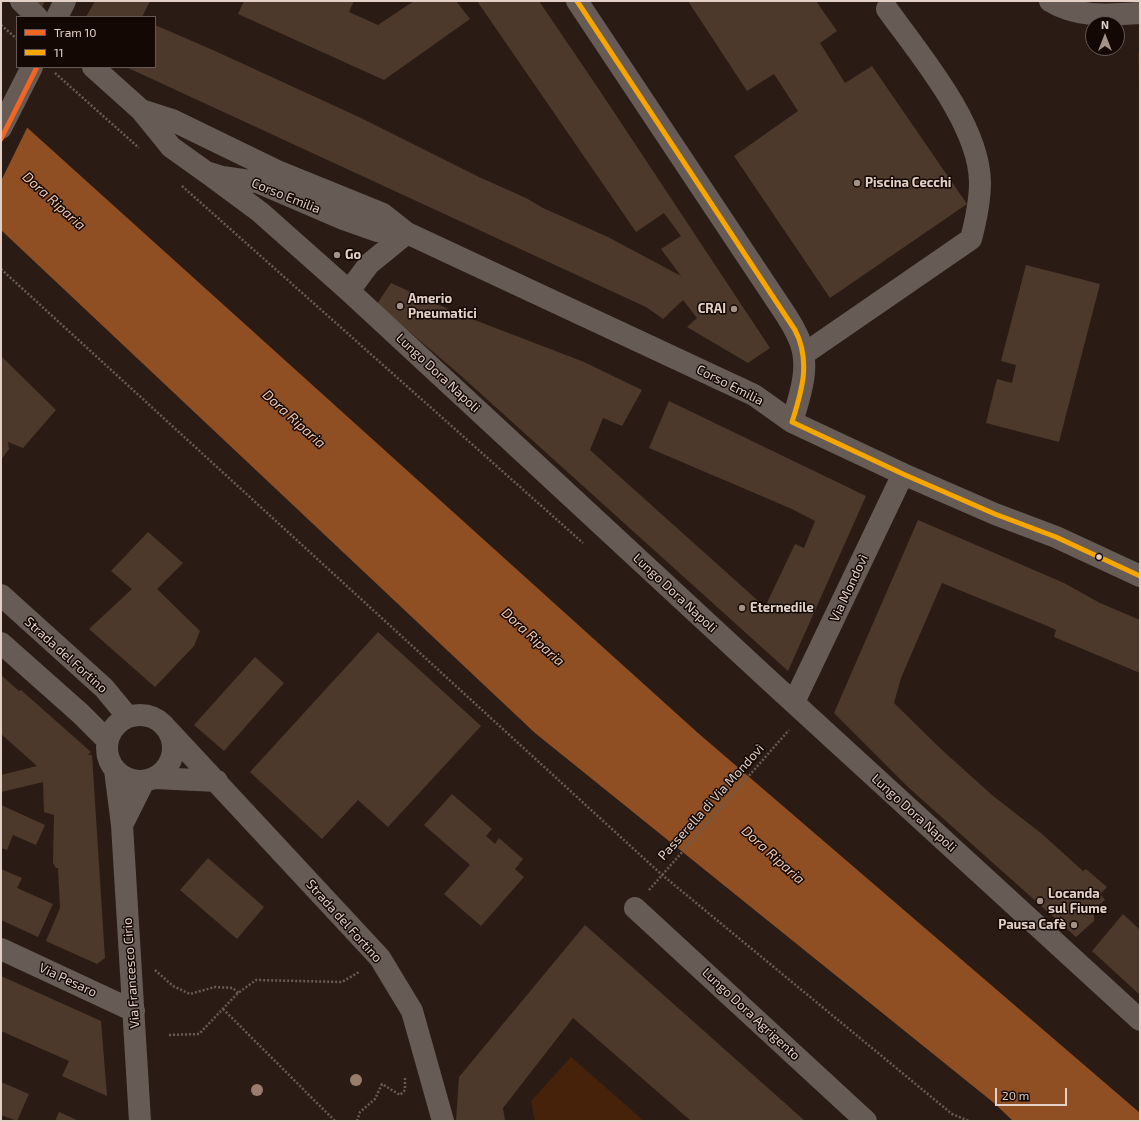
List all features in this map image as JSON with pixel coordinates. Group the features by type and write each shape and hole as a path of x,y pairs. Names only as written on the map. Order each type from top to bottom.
{"street":[{"path":"21,1 36,16"},
{"path":"58,16 65,1"},
{"path":"577,1 786,315 800,340 804,354 805,366 801,392 792,422"},
{"path":"1050,1 1062,8 1084,13 1102,15 1140,13"},
{"path":"804,354 971,239 978,214 980,180 973,144 969,133 948,96 888,8"},
{"path":"1,128 31,68"},
{"name":"Corso Emilia","path":"94,68 141,110 170,147 206,172 222,177 257,182 377,232 407,233"},
{"name":"Corso Emilia","path":"141,110 172,120 277,171 383,214 407,233 754,395 792,422 903,474 995,514 1056,537 1140,576"},
{"name":"Lungo Dora Napoli","path":"206,172 260,212 349,291 1140,1020"},
{"path":"349,291 370,264 407,233"},
{"name":"Via Mondovì","path":"794,702 903,474"},
{"name":"Strada del Fortino","path":"1,595 104,688 128,717"},
{"path":"1,643 81,714 107,740"},
{"path":"122,824 150,780 164,771 170,762 172,746 168,730 160,722 150,717 139,715 128,717 119,722 112,730 107,740 108,756 115,770 128,779 150,780 217,781"},
{"name":"Strada del Fortino","path":"168,730 380,958 412,1011 441,1114"},
{"name":"Via Francesco Cirio","path":"115,770 122,824 140,1121"},
{"name":"Lungo Dora Agrigento","path":"635,908 866,1121"},
{"name":"Via Pesaro","path":"1,949 134,1011"}],"path":[{"path":"1,25 16,38"},
{"path":"54,72 143,152"},
{"path":"179,183 589,548"},
{"path":"1,269 661,874 952,1114 969,1121"},
{"name":"Passerella di Via Mondovì","path":"661,874 791,727"},
{"path":"131,968 153,968 173,986 190,994 215,987 233,988 238,993"},
{"path":"168,1035 199,1034 238,993 256,980 342,982 360,972"},
{"path":"223,1009 335,1121"},
{"path":"357,1121 360,1112 375,1099 382,1084 400,1095 405,1090 405,1076"}],"shaded area":[{"path":"1140,51 1140,124 1138,52"},
{"path":"571,1057 644,1121 535,1121 531,1101"}],"water":[{"name":"Dora Riparia","path":"1,104 698,733 1140,1113 1140,1121 1013,1121 994,1103 535,733 1,230"}],"pier":[{"path":"1,102 28,126 1,181"}],"building":[{"path":"35,1 45,1 42,7"},
{"path":"95,1 150,1 142,16 87,16"},
{"path":"244,1 354,1 349,12 378,25 414,1 456,1 470,19 384,80 238,14"},
{"path":"477,1 539,1 770,348 748,363 687,327 697,318 683,300 663,319 646,307 128,68 156,68 156,25 361,118 479,177 526,198 543,208 608,237 681,276 661,249 681,236 664,213 636,232"},
{"path":"688,1 816,1 837,31 820,43 845,83 872,66 967,204 830,298 734,156 798,111 774,74 747,91"},
{"path":"1026,265 1100,284 1059,442 986,423 997,379 1012,383 1016,365 1001,361"},
{"path":"391,283 459,314 584,362 642,390 622,426 603,418 590,450 765,607 795,544 804,548 815,521 792,509 649,448 669,401 866,496 788,671 459,374 377,304"},
{"path":"1,356 56,410 23,448 8,442 9,449 1,460"},
{"path":"918,520 1064,583 1100,603 1140,620 1140,673 1054,637 1056,630 1045,625 942,583 901,678 894,703 942,750 992,795 1042,834 1083,871 1086,869 1107,887 1100,894 1105,900 1094,909 1094,921 1076,937 909,788 834,713"},
{"path":"148,532 183,563 157,589 200,631 194,646 155,687 89,629 132,589 111,571"},
{"path":"378,632 481,726 388,827 358,800 322,839 250,772"},
{"path":"255,657 284,683 224,751 194,725"},
{"path":"1,675 19,691 21,690 91,752 88,755 92,755 105,958 97,964 46,941 60,908 58,868 56,868 53,863 54,815 44,812 43,782 1,792 1,775 37,766 1,734"},
{"path":"452,794 492,829 486,836 495,844 499,838 523,859 515,869 524,877 481,926 444,894 470,865 424,825"},
{"path":"1,805 45,825 36,845 13,835 7,850 1,848"},
{"path":"208,858 264,907 237,939 180,890"},
{"path":"1,869 22,878 17,888 53,904 38,937 1,920"},
{"path":"1123,914 1140,930 1140,995 1092,951"},
{"path":"585,925 805,1121 691,1121 573,1018 503,1108 505,1121 456,1121 459,1077"},
{"path":"1,976 101,1021 107,1096 62,1076 69,1061 1,1031"},
{"path":"1,1082 29,1094 17,1121 1,1115"},
{"path":"59,1112 79,1121 55,1121"}],"tram line":[{"name":"10","path":"1,139 36,68"}],"transit line":[{"name":"11","path":"577,1 795,330 803,353 804,365 802,387 792,422"},
{"name":"11","path":"792,422 903,474 995,514 1056,537 1140,576"}],"place":[{"name":"Piscina Cecchi","path":"857,183"},
{"name":"Go","path":"337,255"},
{"name":"Amerio Pneumatici","path":"400,306"},
{"name":"CRAI","path":"734,309"},
{"name":"Eternedile","path":"742,608"},
{"name":"Locanda sul Fiume","path":"1040,901"},
{"name":"Pausa Cafè","path":"1074,925"}]}
